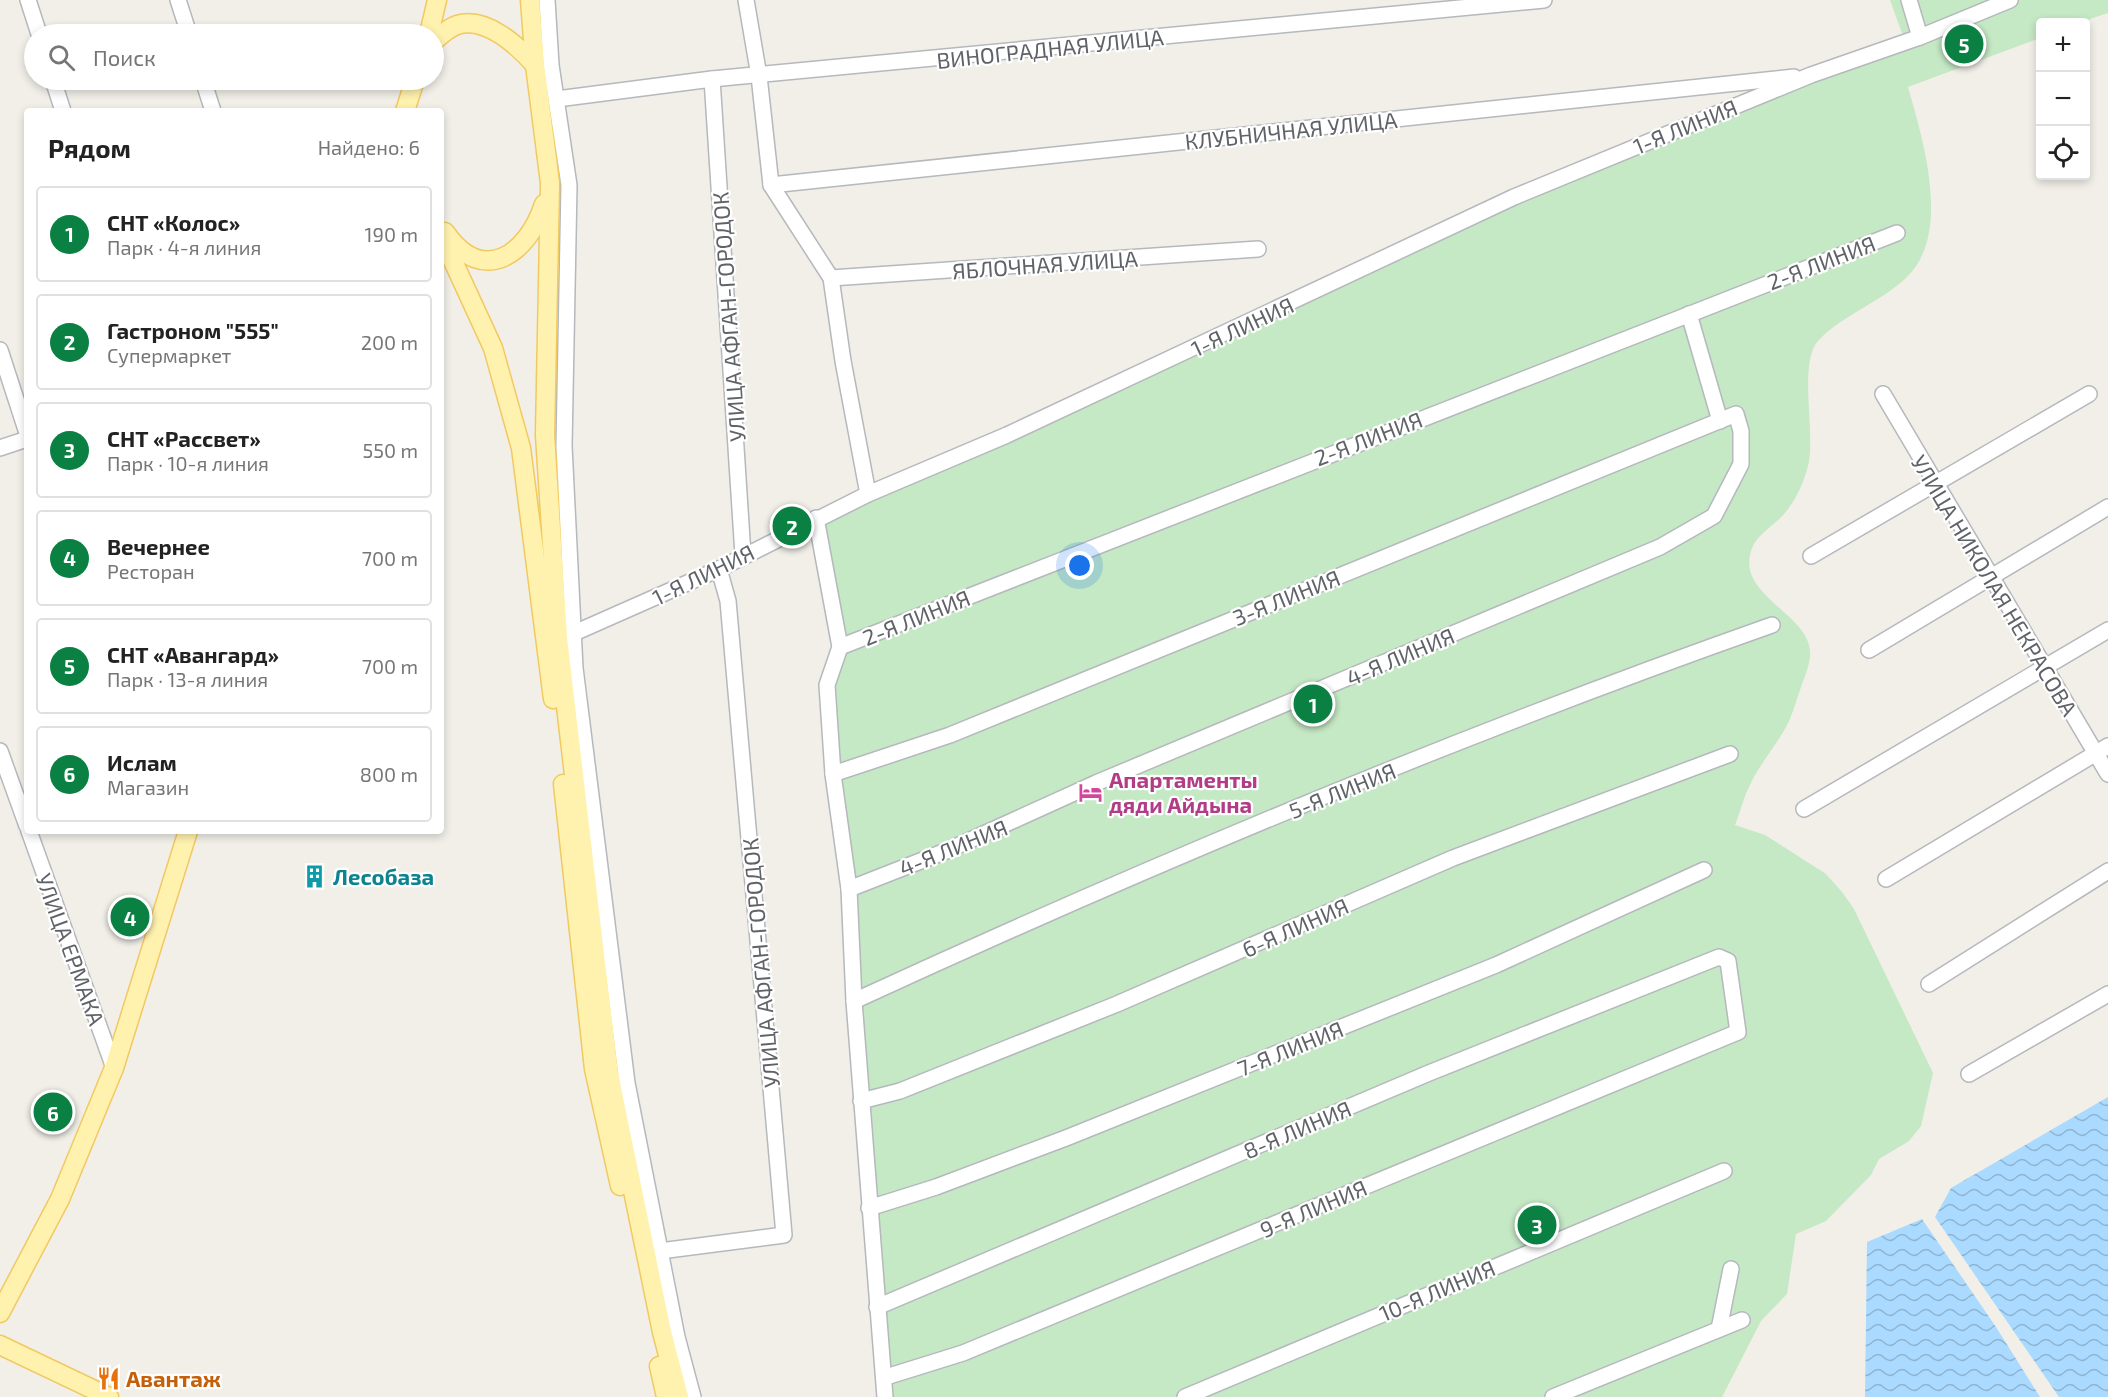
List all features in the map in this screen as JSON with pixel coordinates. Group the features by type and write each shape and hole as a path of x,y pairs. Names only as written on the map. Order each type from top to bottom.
{"main road":[{"path":"431,24 437,0"},
{"path":"530,0 535,65 550,183 544,435 558,638 609,1074 662,1332 680,1397"},
{"path":"444,34 459,24 475,24 496,32 535,65"},
{"path":"406,108 412,90"},
{"path":"419,108 421,90"},
{"path":"444,230 454,245 472,258 494,262 517,251 529,238 537,225 550,183"},
{"path":"444,242 493,348 520,448 555,711 594,1069 666,1397"},
{"path":"0,1313 60,1199 114,1068 187,834"},
{"path":"0,1345 109,1397"}],"street":[{"path":"28,0 36,24"},
{"path":"178,0 186,24"},
{"path":"546,0 551,65 569,185 564,446 572,634 627,1083 660,1251 693,1397"},
{"path":"746,0 759,76 771,185 831,278 839,320 843,361 868,494"},
{"name":"ВИНОГРАДНАЯ УЛИЦА","path":"557,99 712,79 1544,0"},
{"path":"1909,0 1920,37"},
{"name":"1-Я ЛИНИЯ","path":"572,634 719,569 816,518 1017,430 1514,197 1811,75 1920,37 2010,0"},
{"name":"КЛУБНИЧНАЯ УЛИЦА","path":"771,185 1811,75"},
{"name":"УЛИЦА АФГАН-ГОРОДОК","path":"712,79 743,555"},
{"path":"56,90 62,108"},
{"path":"206,90 212,108"},
{"name":"2-Я ЛИНИЯ","path":"840,647 1897,233"},
{"name":"ЯБЛОЧНАЯ УЛИЦА","path":"831,278 1258,249"},
{"path":"1689,314 1720,421"},
{"path":"0,350 24,424"},
{"name":"УЛИЦА НИКОЛАЯ НЕКРАСОВА","path":"1883,394 2043,668 2102,750 2108,774"},
{"path":"1811,556 2089,394"},
{"name":"3-Я ЛИНИЯ","path":"833,774 950,735 1736,414"},
{"name":"4-Я ЛИНИЯ","path":"849,889 946,851 1096,783 1660,547 1714,516 1741,464 1741,431 1736,414"},
{"path":"0,448 24,440"},
{"path":"1869,650 2108,507"},
{"path":"816,518 840,647 827,685 833,774 849,889 861,1101 877,1307 886,1377 885,1397"},
{"name":"УЛИЦА АФГАН-ГОРОДОК","path":"660,1251 784,1234 728,601 719,569"},
{"name":"5-Я ЛИНИЯ","path":"854,1001 1016,927 1188,853 1592,688 1772,624"},
{"path":"1804,809 2108,630"},
{"path":"1886,879 2102,750"},
{"path":"0,751 24,818"},
{"name":"6-Я ЛИНИЯ","path":"861,1101 900,1091 1117,1004 1453,858 1730,754"},
{"name":"УЛИЦА ЕРМАКА","path":"30,834 114,1068"},
{"name":"7-Я ЛИНИЯ","path":"869,1208 936,1187 1066,1138 1485,969 1704,870"},
{"path":"1929,984 2108,871"},
{"name":"9-Я ЛИНИЯ","path":"886,1377 963,1353 1738,1032 1729,964 1725,958 1719,957"},
{"name":"8-Я ЛИНИЯ","path":"877,1307 1429,1073 1719,957"},
{"path":"1969,1074 2108,994"},
{"name":"10-Я ЛИНИЯ","path":"1185,1397 1724,1171"},
{"path":"1719,1329 1731,1269"},
{"path":"1553,1397 1742,1320"}],"green space":[{"path":"1890,0 2108,0 2108,13 2090,19 2036,18 2036,39 1908,87 1930,185 1931,212 1928,236 1921,258 1897,286 1838,324 1818,341 1812,351 1808,382 1810,452 1806,473 1792,503 1784,514 1759,537 1750,555 1750,569 1755,582 1799,627 1806,638 1810,655 1789,721 1753,779 1735,825 1765,835 1826,874 1842,892 1854,909 1933,1073 1921,1126 1909,1141 1879,1159 1871,1175 1826,1221 1796,1234 1787,1294 1761,1321 1722,1397 888,1397 831,690 843,653 816,511 984,440 1250,319 1903,36"}],"water":[{"path":"2108,1097 2108,1397 2059,1397 1935,1217 1951,1188"},
{"path":"1922,1219 1996,1327 2040,1397 1865,1397 1867,1242"}],"place":[{"name":"СНТ «Авангард»","path":"1964,44"},
{"name":"Гастроном \"555\"","path":"792,526"},
{"name":"СНТ «Колос»","path":"1313,704"},
{"name":"Апартаменты дяди Айдына","path":"1091,792"},
{"name":"Лесобаза","path":"315,876"},
{"name":"Вечернее","path":"130,917"},
{"name":"Ислам","path":"53,1112"},
{"name":"СНТ «Рассвет»","path":"1537,1225"},
{"name":"Авантаж","path":"108,1378"}]}
